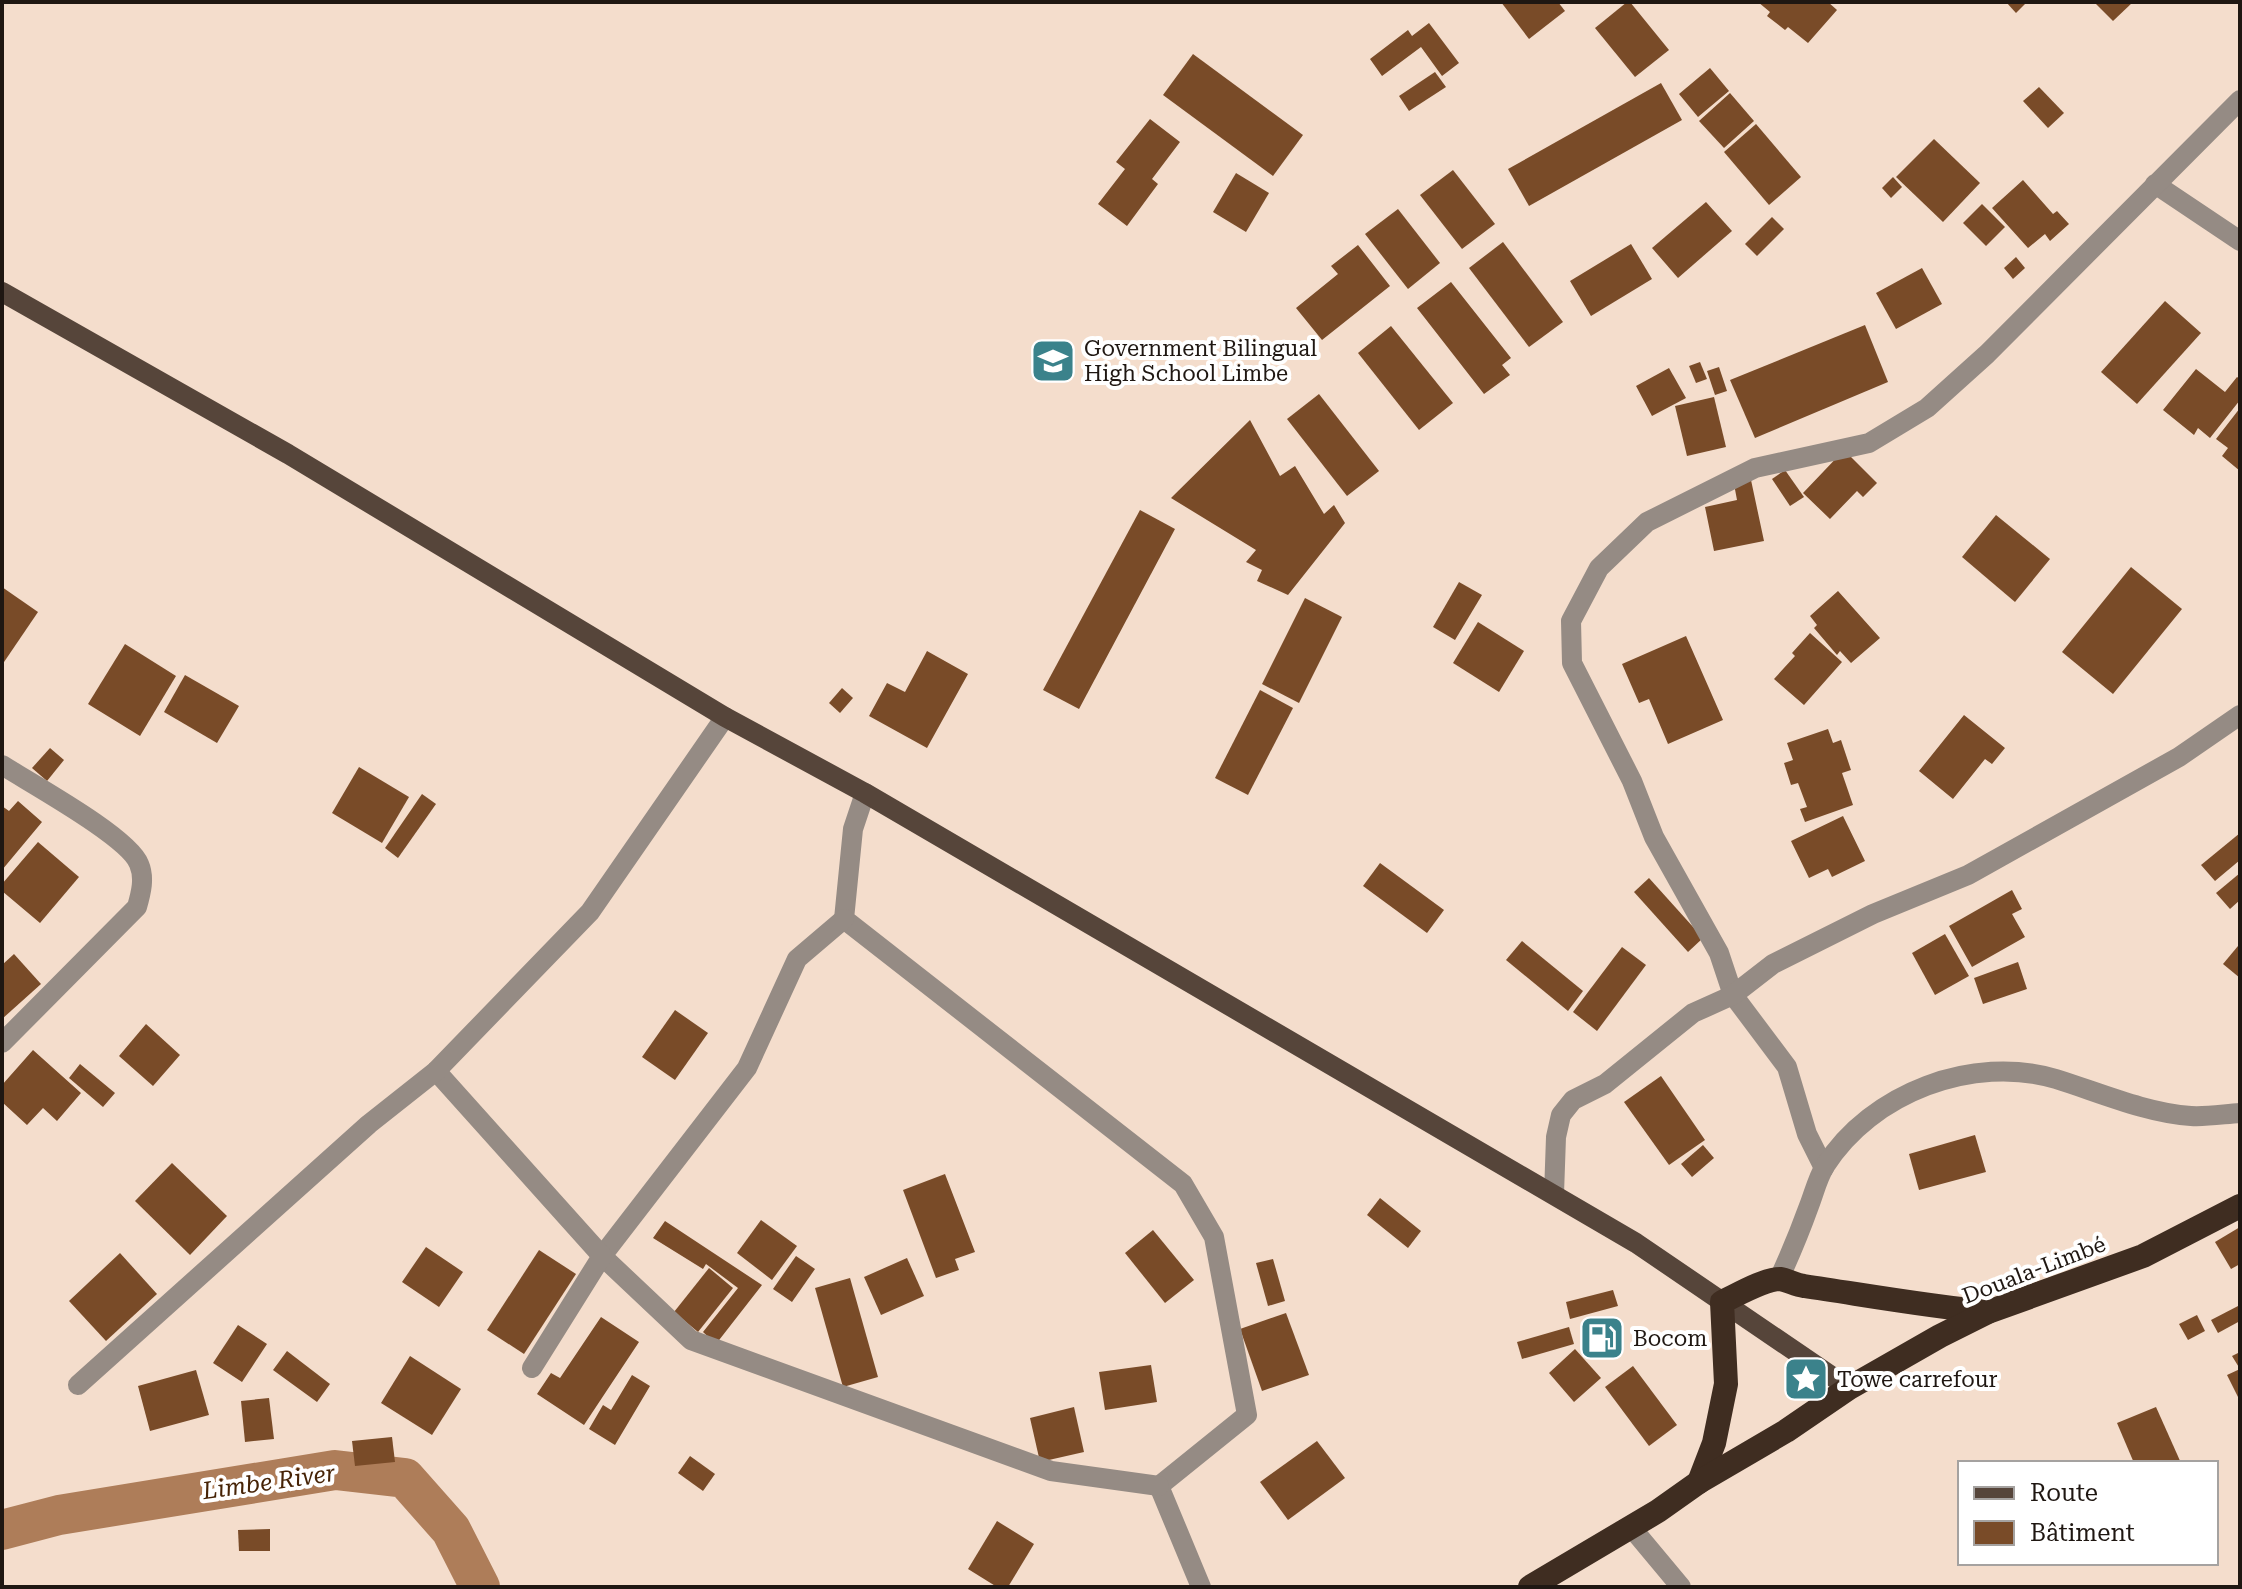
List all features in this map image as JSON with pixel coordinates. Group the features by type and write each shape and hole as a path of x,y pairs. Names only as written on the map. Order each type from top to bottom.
{"highway":[{"name":"Douala-Limbé","path":"1530,1587 1786,1431 1849,1388 1940,1336 1988,1312 2143,1256 2240,1206"},
{"path":"1699,1482 1714,1443 1726,1384 1722,1302 1779,1279 1801,1286 1988,1312"}],"main road":[{"path":"2,292 288,454 725,717 865,793 1554,1194 1636,1243 1849,1388"}],"street":[{"path":"1824,1168 1807,1134 1787,1067 1733,995 1719,953 1654,837 1632,781 1572,663 1571,621 1599,568 1647,522 1755,468 1869,443 1927,408 1987,354 2240,100"},
{"path":"2155,184 2240,241"},
{"path":"1554,1194 1561,1115 1573,1100 1605,1084 1693,1013 1733,995 1773,964 1873,914 1980,868 2179,757 2240,715"},
{"path":"78,1385 369,1124 436,1071 590,912 725,717"},
{"path":"2,765 123,843 139,863 143,886 137,907 2,1043"},
{"path":"532,1368 602,1256 747,1068 797,959 844,919 853,829 865,793"},
{"path":"436,1071 602,1256 691,1340 1051,1471 1159,1486 1247,1415 1214,1237 1183,1184 844,919"},
{"path":"1779,1279 1824,1168 1853,1130 1871,1114 1899,1097 1949,1080 1997,1071 2053,1078 2102,1097 2191,1116 2240,1113"},
{"path":"1159,1486 1201,1587"},
{"path":"1631,1527 1681,1587"}],"building":[{"path":"1501,2 1558,2 1565,11 1529,39"},
{"path":"1627,2 1669,50 1635,77 1595,28"},
{"path":"1758,2 1828,2 1837,10 1808,43 1767,16 1770,12"},
{"path":"2006,2 2027,2 2016,13"},
{"path":"2094,2 2133,2 2113,21"},
{"path":"1429,23 1459,63 1442,76 1421,47 1382,76 1370,59 1408,30 1412,36"},
{"path":"1193,54 1303,135 1273,176 1163,95"},
{"path":"1710,68 1729,91 1698,117 1679,94"},
{"path":"1435,72 1446,87 1409,111 1399,96"},
{"path":"1661,83 1682,120 1529,206 1508,169"},
{"path":"2039,87 2064,113 2048,128 2023,101"},
{"path":"1730,93 1754,121 1724,148 1699,121"},
{"path":"1150,119 1180,142 1152,179 1158,184 1127,226 1098,204 1125,169 1116,162"},
{"path":"1756,124 1801,177 1769,205 1724,152"},
{"path":"1934,139 1980,183 1943,222 1896,177"},
{"path":"1453,170 1495,224 1462,249 1420,195"},
{"path":"1236,173 1269,193 1246,232 1213,212"},
{"path":"1893,177 1902,187 1891,198 1882,188"},
{"path":"2023,180 2053,214 2057,211 2069,224 2050,241 2045,234 2028,248 1992,208"},
{"path":"1706,202 1732,231 1678,278 1652,248"},
{"path":"1982,204 2005,227 1986,246 1963,223"},
{"path":"1398,209 1440,263 1408,289 1365,234"},
{"path":"1772,217 1784,229 1757,256 1745,244"},
{"path":"1503,242 1563,322 1529,347 1469,268"},
{"path":"1631,244 1652,279 1591,316 1570,281"},
{"path":"1358,245 1390,286 1322,340 1296,308 1338,274 1331,266"},
{"path":"2016,257 2025,268 2013,279 2004,268"},
{"path":"1922,268 1942,304 1896,329 1876,293"},
{"path":"1451,282 1511,358 1502,365 1510,375 1484,394 1417,308"},
{"path":"2165,301 2201,333 2137,404 2101,372"},
{"path":"1865,325 1888,382 1755,438 1730,380"},
{"path":"1391,326 1453,403 1419,430 1358,353"},
{"path":"1700,362 1707,379 1696,383 1689,366"},
{"path":"1719,367 1727,391 1715,395 1707,371"},
{"path":"1669,368 1686,398 1652,416 1636,386"},
{"path":"2196,369 2225,392 2237,377 2240,379 2240,400 2210,438 2198,428 2194,435 2163,410"},
{"path":"1319,394 1379,471 1347,496 1287,419"},
{"path":"1714,397 1726,447 1687,456 1675,406"},
{"path":"2240,408 2240,471 2222,456 2228,448 2216,439"},
{"name":"Government Bilingual High School Limbe","path":"1250,420 1280,476 1295,466 1324,514 1334,505 1345,523 1288,595 1257,581 1262,570 1246,562 1256,550 1171,498"},
{"path":"1844,450 1877,483 1863,497 1857,491 1830,519 1803,493"},
{"path":"1785,470 1804,497 1790,506 1772,479"},
{"path":"1751,480 1764,541 1714,551 1705,507 1737,500 1734,484"},
{"path":"1140,510 1175,529 1079,709 1043,690"},
{"path":"1996,515 2050,559 2015,602 1962,557"},
{"path":"2131,567 2182,609 2113,694 2062,652"},
{"path":"1459,582 1482,595 1455,640 1433,627"},
{"path":"2,587 38,612 2,665"},
{"path":"1838,591 1880,638 1851,663 1840,651 1837,655 1814,628 1817,625 1810,616"},
{"path":"1305,598 1342,617 1299,703 1262,684"},
{"path":"1478,622 1524,651 1499,692 1453,663"},
{"path":"1810,633 1842,662 1804,705 1774,679"},
{"path":"1686,636 1723,720 1668,744 1649,699 1639,703 1622,664"},
{"path":"125,644 176,676 140,736 88,704"},
{"path":"927,651 968,674 927,748 869,716 887,683 905,692"},
{"path":"185,675 239,706 217,743 164,712"},
{"path":"842,688 853,698 840,713 829,703"},
{"path":"1260,690 1293,708 1248,795 1215,778"},
{"path":"1964,715 2005,748 1992,764 1985,759 1953,799 1919,771"},
{"path":"1828,729 1833,743 1841,740 1851,770 1842,773 1853,805 1805,822 1800,809 1807,807 1798,783 1791,785 1784,763 1793,760 1787,743"},
{"path":"50,748 64,760 47,781 32,768"},
{"path":"359,767 409,797 382,843 332,813"},
{"path":"422,794 436,804 398,858 385,848"},
{"path":"18,801 42,822 2,870 2,806 9,811"},
{"path":"1843,816 1865,861 1832,877 1828,869 1809,878 1791,841"},
{"path":"2240,833 2240,860 2215,881 2201,865"},
{"path":"38,842 79,877 40,923 2,891 2,884"},
{"path":"1380,863 1444,910 1427,933 1363,886"},
{"path":"2240,873 2240,900 2230,909 2216,893"},
{"path":"1649,878 1703,938 1688,952 1634,892"},
{"path":"2012,890 2022,909 2012,914 2025,937 1972,967 1949,926"},
{"path":"1945,934 1969,976 1935,995 1912,953"},
{"path":"1522,941 1583,991 1568,1011 1506,960"},
{"path":"1622,947 1646,965 1597,1031 1573,1012"},
{"path":"2240,947 2240,978 2223,964"},
{"path":"14,954 41,984 2,1019 2,965"},
{"path":"2018,962 2027,989 1983,1004 1974,978"},
{"path":"675,1010 708,1033 675,1080 642,1057"},
{"path":"146,1024 180,1055 153,1086 119,1056"},
{"path":"33,1050 81,1093 57,1121 43,1108 27,1125 2,1102 2,1085"},
{"path":"80,1064 115,1093 103,1107 69,1078"},
{"path":"1661,1076 1705,1140 1669,1165 1624,1102"},
{"path":"1975,1135 1986,1172 1919,1190 1909,1154"},
{"path":"1703,1145 1714,1158 1692,1177 1681,1164"},
{"path":"172,1163 227,1216 190,1255 135,1201"},
{"path":"945,1174 975,1252 955,1259 959,1270 936,1278 903,1190"},
{"path":"1380,1198 1421,1231 1408,1248 1367,1215"},
{"path":"761,1220 797,1246 772,1280 737,1253"},
{"path":"665,1221 762,1285 716,1344 703,1332 738,1288 706,1264 703,1269 653,1238"},
{"path":"2240,1227 2240,1264 2231,1269 2215,1242"},
{"path":"1153,1230 1194,1280 1165,1303 1125,1253"},
{"path":"426,1247 463,1272 439,1307 402,1282"},
{"path":"539,1250 576,1274 524,1354 487,1330"},
{"path":"120,1253 157,1294 106,1341 69,1301"},
{"path":"796,1256 815,1269 792,1302 773,1289"},
{"path":"907,1258 924,1296 881,1315 864,1277"},
{"path":"1273,1259 1285,1301 1268,1306 1256,1263"},
{"path":"709,1268 733,1288 698,1332 674,1312"},
{"path":"850,1278 878,1377 843,1387 815,1288"},
{"path":"1613,1290 1618,1306 1570,1319 1566,1302"},
{"path":"2240,1305 2240,1321 2218,1333 2211,1320"},
{"path":"1286,1313 1309,1375 1262,1391 1240,1329"},
{"path":"2197,1315 2205,1331 2188,1340 2179,1324"},
{"path":"601,1317 639,1342 584,1425 537,1394 551,1373 560,1378"},
{"path":"238,1325 267,1344 242,1382 213,1363"},
{"path":"1569,1327 1574,1344 1522,1359 1517,1342"},
{"path":"1575,1349 1601,1378 1574,1402 1549,1373"},
{"path":"287,1351 330,1384 317,1402 273,1370"},
{"path":"2240,1352 2240,1369 2232,1356"},
{"path":"410,1356 461,1389 432,1435 381,1403"},
{"path":"1151,1365 1157,1402 1105,1410 1099,1372"},
{"path":"1633,1366 1677,1425 1649,1446 1605,1387"},
{"path":"2240,1369 2240,1401 2227,1375"},
{"path":"196,1370 209,1415 150,1431 138,1386"},
{"path":"632,1375 650,1386 615,1445 589,1429 603,1405 611,1410"},
{"path":"269,1398 274,1439 245,1442 241,1401"},
{"path":"1074,1407 1084,1452 1040,1462 1030,1418"},
{"path":"2156,1407 2180,1461 2133,1461 2117,1423"},
{"path":"392,1437 395,1462 355,1466 352,1441"},
{"path":"1317,1441 1345,1478 1288,1520 1260,1482"},
{"path":"690,1456 715,1474 703,1491 678,1473"},
{"path":"997,1521 1034,1544 1008,1587 997,1587 968,1569"},
{"path":"270,1529 270,1551 239,1551 238,1530"}],"waterway":[{"name":"Limbe River","path":"2,1530 59,1515 335,1470 405,1478 451,1530 480,1587"}],"place":[{"name":"Government Bilingual High School Limbe","path":"1053,361"},
{"name":"Bocom","path":"1602,1338"},
{"name":"Towe carrefour","path":"1806,1379"}]}
